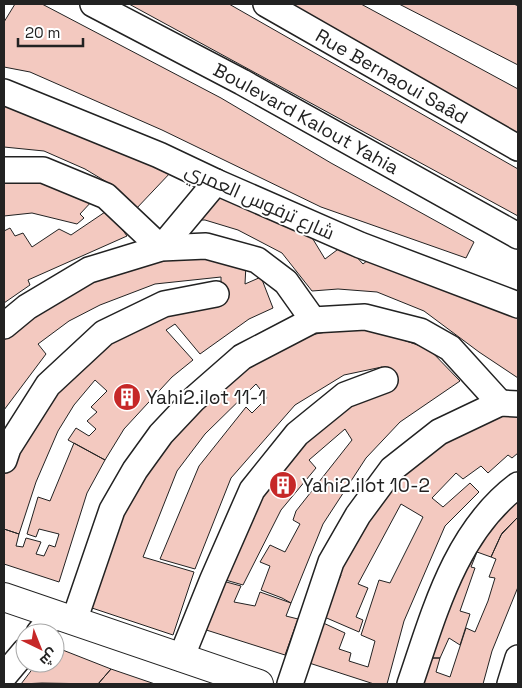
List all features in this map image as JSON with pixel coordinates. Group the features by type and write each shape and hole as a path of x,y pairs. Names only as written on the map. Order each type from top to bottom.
{"main road":[{"path":"4,597 56,623"},
{"path":"65,626 181,658 217,678 259,684"}],"street":[{"name":"Boulevard Kalout Yahia","path":"93,4 242,82 518,236"},
{"name":"Rue Bernaoui Saâd","path":"266,4 518,148"},
{"name":"شارع ترفوس العمري","path":"4,92 159,155 360,245 518,305"},
{"path":"4,170 43,170 106,196 161,248"},
{"path":"161,248 216,182"},
{"path":"4,326 27,307 89,270 161,248 206,246 257,260 286,282 313,320"},
{"path":"4,460 8,448 48,385 104,333 164,304 216,294"},
{"path":"56,623 112,510 135,470 161,434 194,398 242,358 313,320 365,317 420,331 450,348 509,404 439,432 392,469 358,515 331,562 290,684"},
{"path":"181,658 252,490 297,434 344,395 385,380"},
{"path":"410,684 434,616 468,539 501,498 518,485"},
{"path":"510,684 518,658"},
{"path":"4,676 15,662"}],"building":[{"path":"15,4 42,4 221,98 331,163 474,242 466,258 321,207 162,130 30,72 4,67 4,22"},
{"path":"129,4 229,4 518,169 518,216"},
{"path":"284,4 361,4 518,89 518,136"},
{"path":"399,4 514,4 518,6 518,65"},
{"path":"4,96 172,171 135,210 110,184 85,169 44,151 4,147"},
{"path":"27,176 93,200 80,214 84,218 77,224 32,213 4,216 4,178"},
{"path":"218,188 308,231 325,259 345,244 363,264 373,256 518,311 518,378 424,311 377,292 338,289 312,291 282,253 238,230 199,220"},
{"path":"108,210 127,236 28,280 30,285 4,303 4,231 10,228 15,236 23,233 32,247 59,229 71,235"},
{"name":"Yahi2.ilot 11-1","path":"196,251 246,264 245,284 261,277 273,308 249,319 200,354 175,324 166,330 193,360 172,377 124,429 105,460 68,440 76,428 89,436 96,429 87,421 97,412 91,407 107,391 95,380 74,405 58,431 36,482 19,534 4,529 4,475 32,420 97,345 221,291 221,277 155,284 100,305 69,321 38,344 46,354 4,410 4,332 105,269"},
{"name":"Yahi2.ilot 10-2","path":"372,329 429,349 460,381 400,422 366,458 323,524 291,603 261,590 270,566 260,562 270,545 285,552 300,524 293,520 296,511 352,440 345,429 309,460 316,468 281,510 243,585 222,579 258,492 304,439 346,404 393,376 382,367 344,375 295,405 231,478 195,569 160,559 199,466 246,407 252,413 267,398 256,384 205,434 177,471 143,557 194,572 173,635 89,607 120,514 154,460 201,406 261,357 305,336 326,332"},
{"path":"518,411 518,453 512,458 508,455 488,473 481,466 463,479 456,473 432,498 443,507 470,483 479,492 445,526 404,621 387,684 374,684 303,661 319,621 345,633 339,649 351,653 349,661 368,667 375,641 361,635 379,580 390,583 423,517 401,504 358,584 368,588 356,617 363,620 359,632 322,616 341,575 336,573 398,466 496,412"},
{"path":"74,443 105,460 87,493 59,582 4,564 4,529 19,534 16,546 23,547 26,538 41,542 36,554 44,556 49,545 55,547 59,534 39,529 36,537 27,534 38,497 50,501"},
{"path":"518,496 518,517 501,535 491,557 477,552 471,567 475,568 460,611 470,614 460,645 449,638 440,658 424,658 459,559"},
{"path":"518,517 518,587 492,651 483,684 415,684 424,658 440,658 436,672 450,677 466,628 475,632 488,601 495,578 489,577 496,559 491,557 502,533"},
{"path":"219,580 241,586 234,602 255,606 260,592 291,603 286,616 298,619 285,655 200,628"},
{"path":"65,651 111,669 98,684 21,684 29,673 65,673"},
{"path":"111,669 155,684 98,684"}],"place":[{"name":"Yahi2.ilot 11-1","path":"127,397"},
{"name":"Yahi2.ilot 10-2","path":"283,485"}]}
